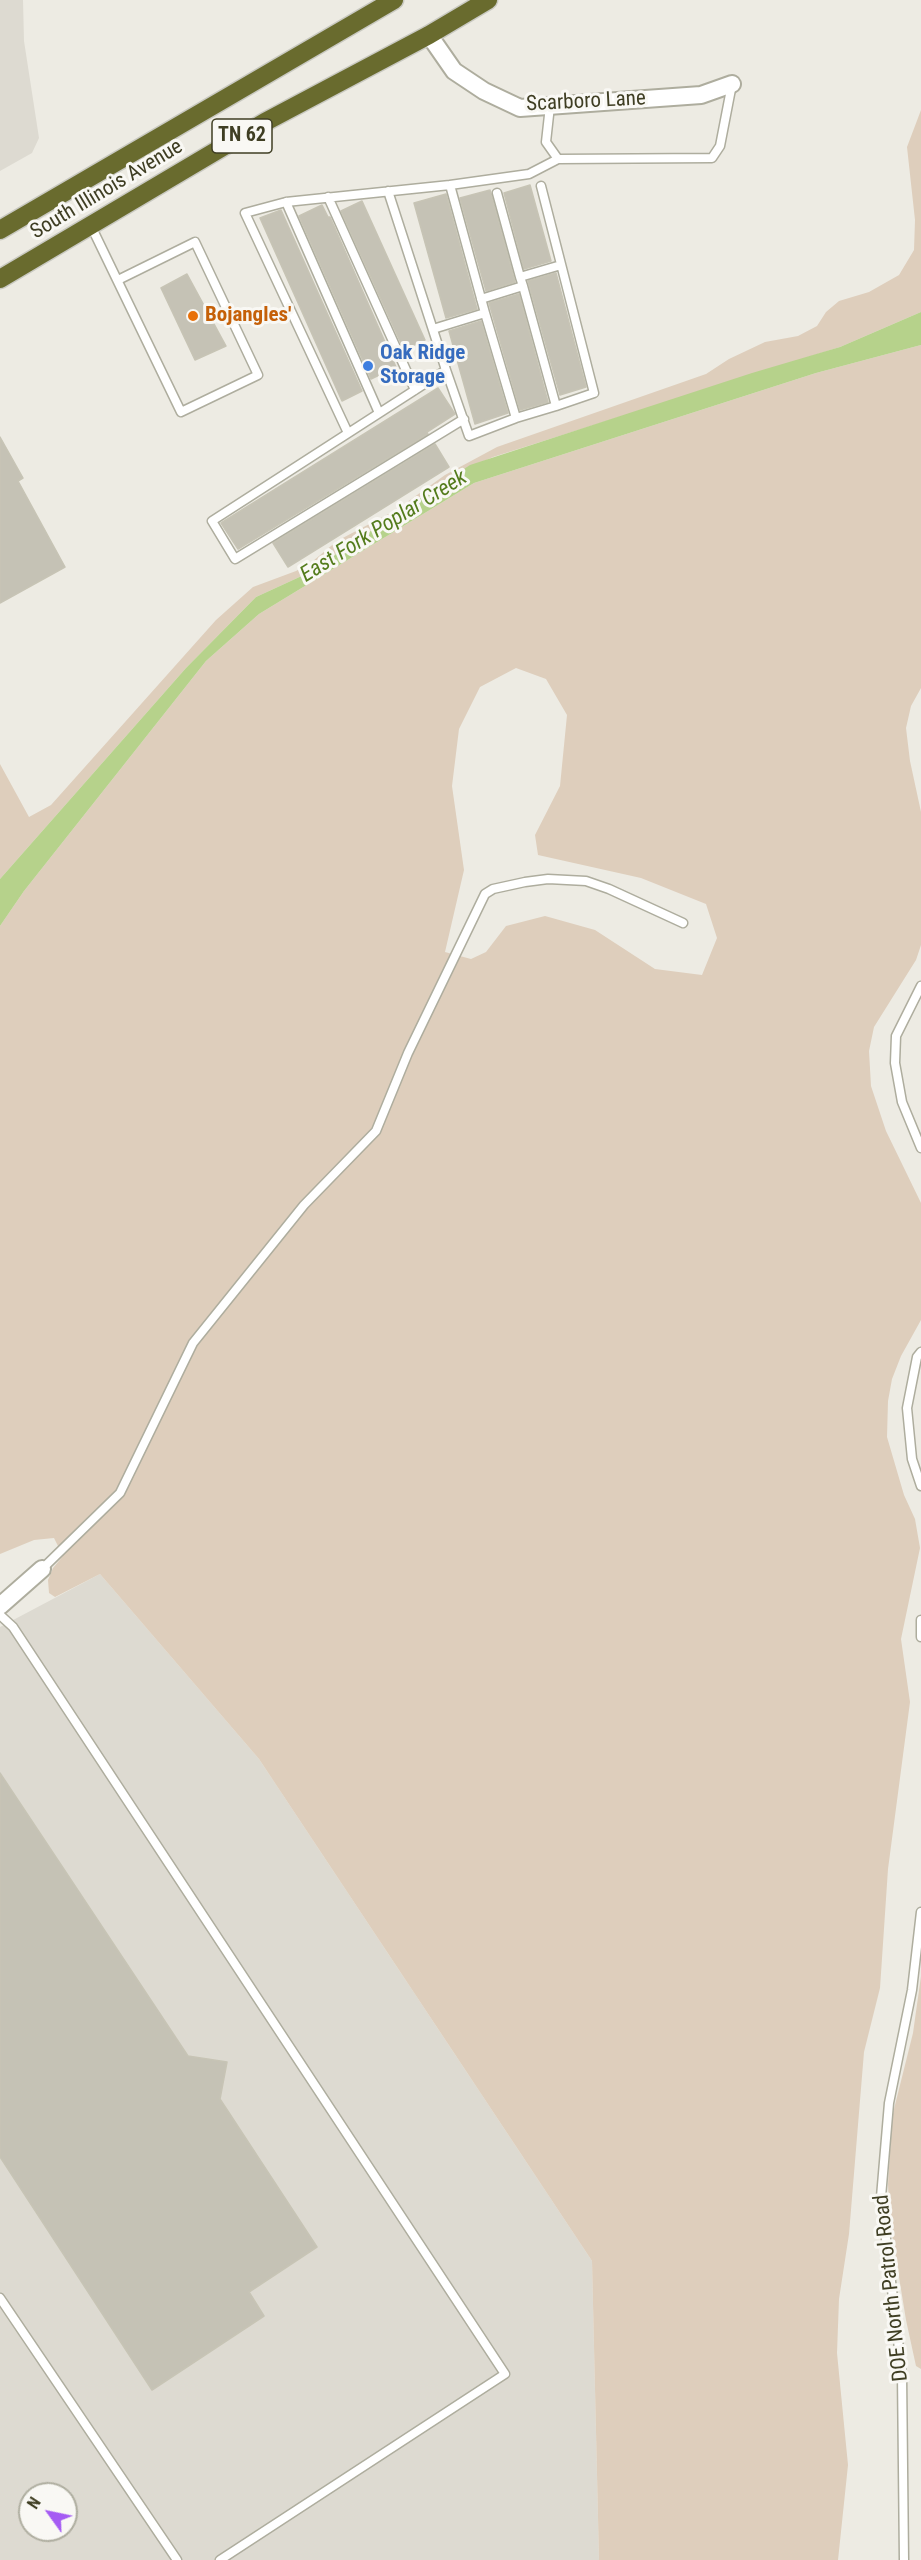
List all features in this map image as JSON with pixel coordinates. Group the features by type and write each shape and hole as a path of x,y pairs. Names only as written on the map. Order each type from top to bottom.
{"highway":[{"name":"South Illinois Avenue","path":"0,230 394,0"},
{"name":"South Illinois Avenue","path":"0,279 265,122 429,35 488,0"}],"street":[{"name":"Scarboro Lane","path":"429,35 454,71 484,91 520,108 701,94 732,84"},
{"path":"0,1606 42,1569"}],"lane":[{"path":"348,433 245,213 286,202 450,185 529,174 558,159 712,158 720,146 732,84"},
{"path":"550,106 546,142 558,159"},
{"path":"450,185 516,418"},
{"path":"388,191 469,436 594,393 541,186"},
{"path":"497,193 556,406"},
{"path":"328,197 415,390"},
{"path":"286,202 380,413"},
{"path":"91,226 117,280 181,412 258,375 195,242 117,280"},
{"path":"481,299 561,265"},
{"path":"433,329 485,313"},
{"path":"446,370 212,521 236,559 464,419"},
{"path":"42,1569 120,1493 193,1343 304,1205 376,1131 408,1053 485,894 493,889 548,879 586,881 683,923"},
{"path":"921,986 896,1036 895,1063 902,1102 921,1148"},
{"path":"921,1352 917,1357 907,1408 912,1459 921,1486"},
{"path":"0,1615 14,1627 505,2374 220,2560"},
{"path":"921,1620 921,1637"},
{"name":"DOE North Patrol Road","path":"904,2560 902,2374 881,2197 889,2103 912,1990 921,1912"},
{"path":"0,2298 177,2560"}],"shaded area":[{"path":"0,0 23,0 24,41 39,138 32,153 0,171"},
{"path":"921,110 921,312 840,347 493,457 451,476 306,574 256,597 186,668 0,879 0,764 29,817 51,805 216,620 253,587 296,571 313,561 337,541 396,510 445,475 497,447 706,374 729,359 765,342 798,336 817,326 826,312 839,301 869,292 899,275 914,250 915,220 907,147"},
{"path":"921,345 921,688 911,706 906,728 910,761 921,812 921,945 916,960 874,1027 869,1051 871,1086 886,1131 921,1203 921,1320 901,1356 892,1379 888,1401 887,1437 904,1495 915,1519 920,1548 901,1639 910,1702 888,1869 880,1988 864,2052 849,2234 839,2299 837,2353 848,2465 838,2560 599,2560 592,2261 259,1759 100,1574 55,1597 49,1593 48,1580 53,1568 63,1556 54,1538 34,1540 0,1554 0,926 24,891 206,661 259,614 474,483 816,373","holes":["516,668 546,679 567,715 560,786 535,835 538,855 641,878 706,904 717,938 702,975 655,969 595,930 545,916 506,926 486,952 471,959 445,952 464,870 452,786 459,729 480,687"]},
{"path":"100,1574 259,1759 592,2261 599,2560 0,2560 0,1627"},
{"path":"921,1976 921,2369 916,2366 906,2320 890,2222 888,2184 892,2117 913,2033"}],"water":[{"name":"East Fork Poplar Creek","path":"921,312 921,345 816,373 474,483 259,614 206,661 24,891 0,926 0,879 186,668 256,597 306,574 470,465 752,373 840,347"}],"building":[{"path":"530,185 551,261 524,269 504,193"},
{"path":"490,190 515,282 486,291 460,198"},
{"path":"446,194 477,309 446,318 414,203"},
{"path":"362,201 425,340 404,350 341,211"},
{"path":"322,205 330,217 396,367 371,379 299,216"},
{"path":"281,210 362,391 342,401 260,218"},
{"path":"556,273 586,387 560,395 528,281"},
{"path":"187,274 226,346 195,360 161,288"},
{"path":"519,294 548,402 520,410 489,303"},
{"path":"481,321 508,413 475,424 449,331"},
{"path":"438,388 455,414 427,432 428,434 238,549 221,523"},
{"path":"0,437 23,478 18,481 65,567 0,603"},
{"path":"435,444 449,467 288,567 273,543"},
{"path":"0,1773 188,2056 227,2062 220,2099 317,2247 249,2292 264,2316 152,2390 0,2157"}],"place":[{"name":"Bojangles'","path":"193,316"},
{"name":"Oak Ridge Storage","path":"368,366"}]}
